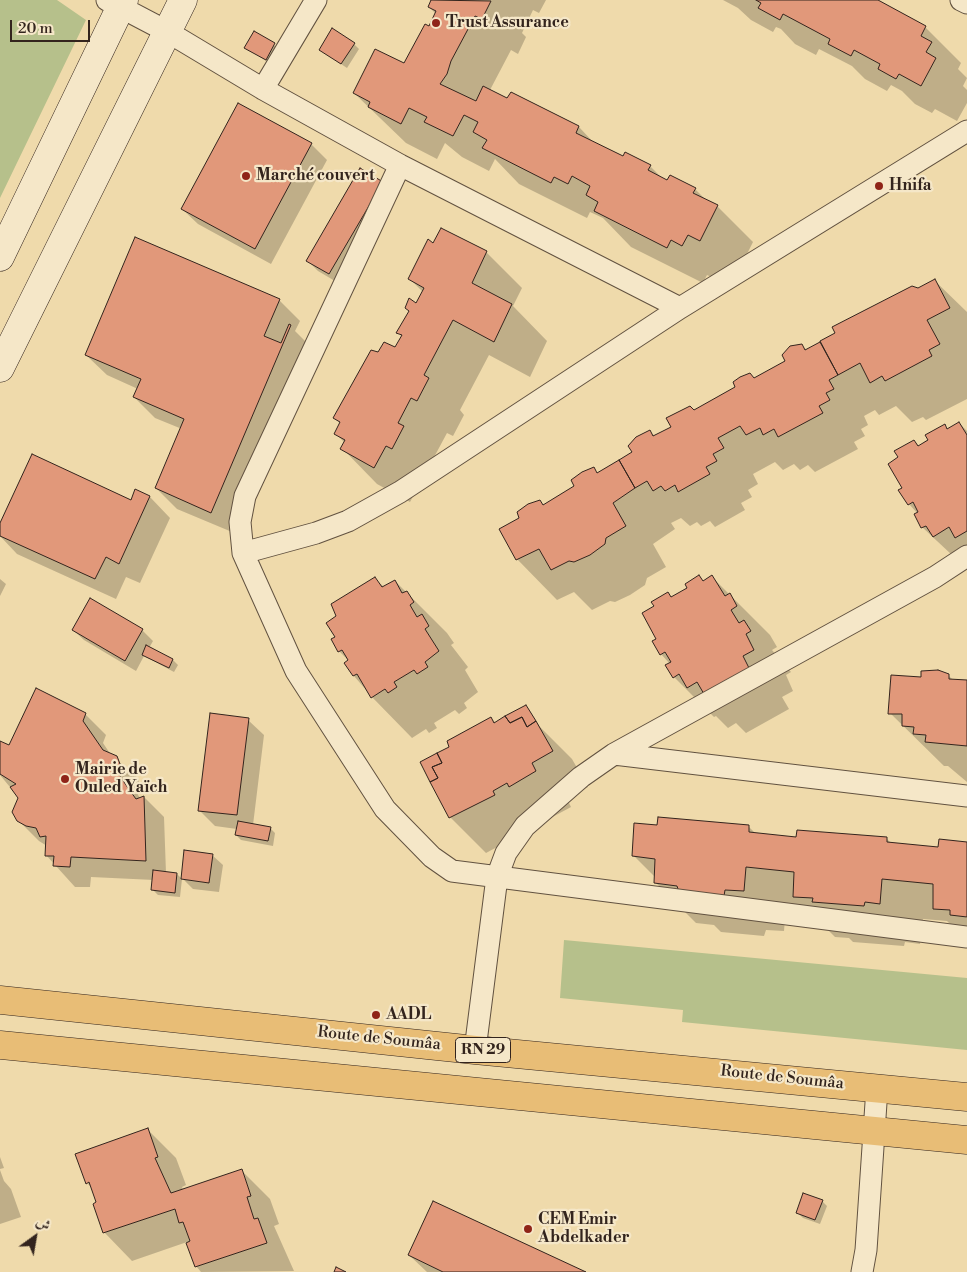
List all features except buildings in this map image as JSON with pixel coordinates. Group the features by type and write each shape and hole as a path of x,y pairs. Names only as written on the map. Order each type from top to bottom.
{"highway":[{"name":"Route de Soumâa","path":"0,1000 475,1050 967,1097"},
{"path":"0,1045 967,1140"}],"street":[{"path":"0,368 183,0"},
{"path":"263,89 316,0"},
{"path":"960,0 967,3"},
{"path":"0,257 117,2 263,89 400,165 680,308"},
{"path":"243,553 316,533 348,521 400,492 680,308 967,131"},
{"path":"400,165 245,496 240,514 243,553 296,671 385,809 432,857 452,871 967,937"},
{"path":"475,1050 497,877 506,853 525,826 581,777 614,754 935,577 967,556"},
{"path":"614,754 967,796"},
{"path":"862,1272 866,1250 877,1088"}],"green space":[{"path":"0,0 57,0 86,20 0,198"},
{"path":"564,940 967,978 967,1050 682,1022 683,1010 560,998"}],"place":[{"name":"Trust Assurance","path":"436,23"},
{"name":"Marché couvert","path":"246,176"},
{"name":"Hnifa","path":"879,186"},
{"name":"Mairie de Ouled Yaïch","path":"65,779"},
{"name":"AADL","path":"376,1015"},
{"name":"CEM Emir Abdelkader","path":"528,1229"}]}
